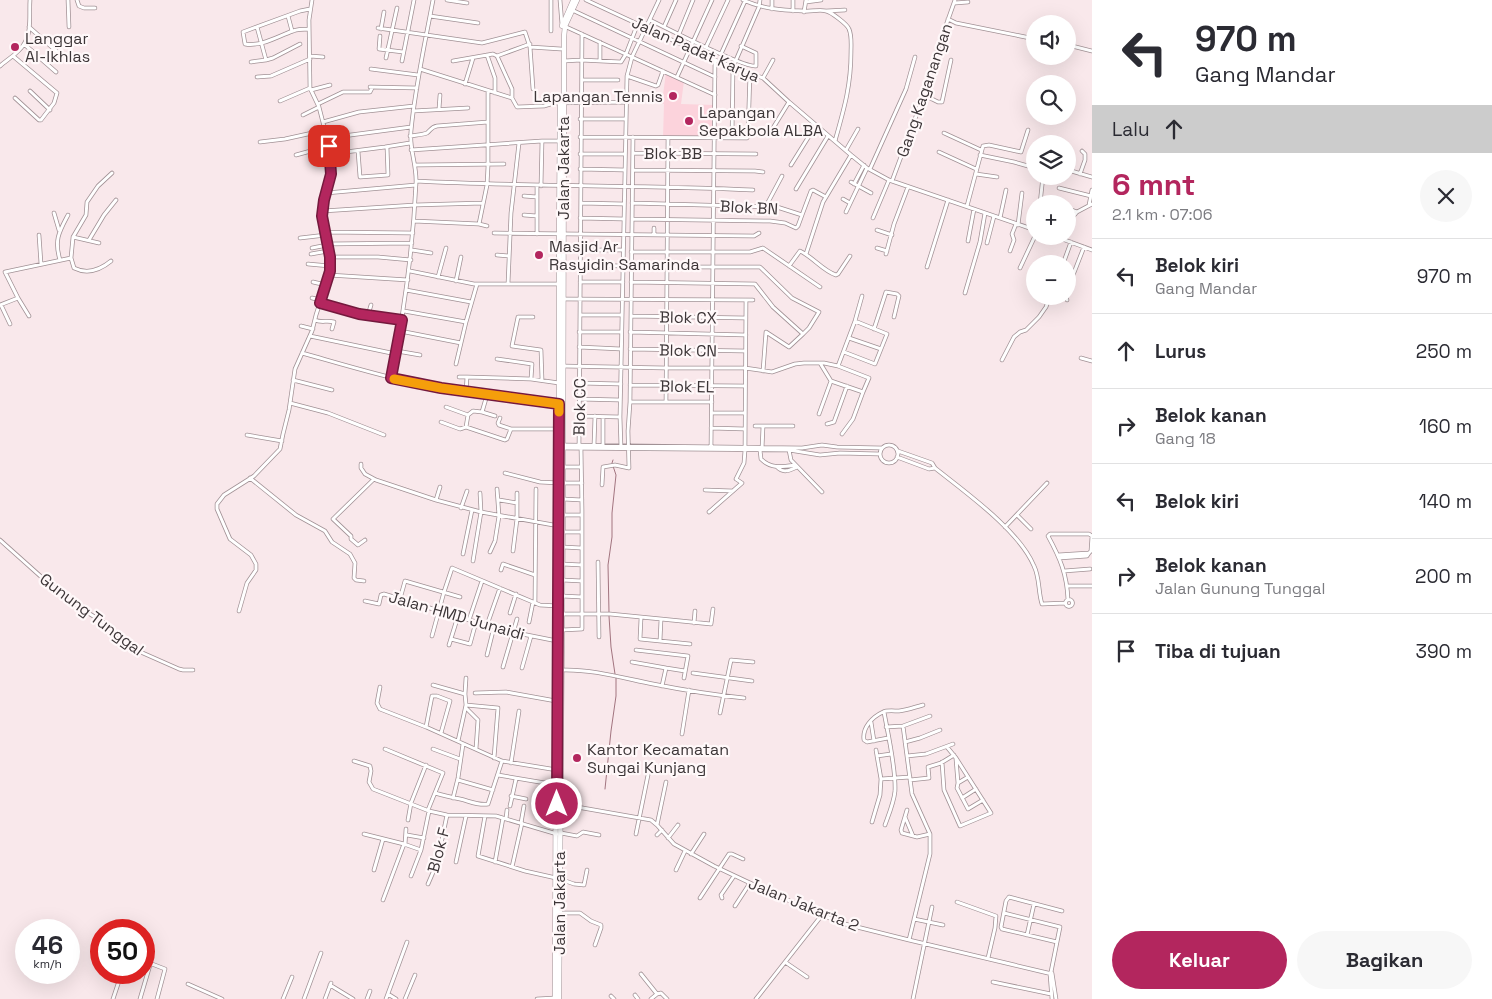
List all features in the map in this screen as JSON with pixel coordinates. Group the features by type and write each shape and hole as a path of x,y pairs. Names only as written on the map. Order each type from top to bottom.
{"main road":[{"name":"Jalan Jakarta","path":"561,299 559,284 562,186 561,48 564,26 575,0"},
{"name":"Jalan Jakarta","path":"562,186 560,141 564,26 575,0"},
{"name":"Jalan Jakarta","path":"556,999 562,670 562,614 559,606 562,596 563,515 561,483 561,235"},
{"name":"Jalan Jakarta","path":"559,804 557,785 559,758 557,701 559,526 562,467 559,430 561,366"}],"street":[{"path":"0,66 24,44 29,27 30,0"},
{"path":"68,0 69,27"},
{"path":"77,0 79,6 95,8"},
{"path":"239,610 247,583 256,569 256,564 251,555 230,539 216,506 229,492 250,478 280,450 296,364 313,330 329,275 330,257 323,221 323,210 331,174 330,154 326,130 310,89 309,29 312,0"},
{"path":"402,61 414,0"},
{"path":"391,378 404,311 412,250 416,165 410,143 411,127 418,75 433,0"},
{"path":"447,0 467,3"},
{"path":"551,0 552,31"},
{"path":"560,0 560,16 564,26 715,95"},
{"name":"Jalan Padat Karya","path":"586,0 691,44 716,60 734,64 763,78 851,155 867,167 891,180 1026,227"},
{"path":"564,61 622,61 629,56 639,42 645,24 658,0"},
{"path":"664,27 676,0"},
{"path":"679,34 693,0"},
{"path":"676,77 712,0"},
{"path":"706,47 728,0"},
{"path":"732,138 734,64 759,7 760,0"},
{"path":"772,0 772,9"},
{"path":"792,11 793,0"},
{"path":"804,12 806,1 821,0"},
{"path":"722,54 746,1 759,7 792,11 845,10"},
{"path":"955,2 968,2"},
{"name":"Gang Kaganangan","path":"873,218 891,180 924,95 938,48 955,2"},
{"path":"386,58 397,8"},
{"path":"309,29 292,31 253,45 245,44 243,32 310,9"},
{"path":"572,10 715,77"},
{"path":"826,11 848,26 851,42 848,98 836,142"},
{"path":"384,12 379,28 391,30 486,42 524,32 527,33 530,46 533,88"},
{"path":"288,16 292,31"},
{"path":"430,16 478,23"},
{"path":"948,19 956,23 1026,37"},
{"path":"645,24 664,27 679,34 691,44 706,47 722,54 734,64 751,67 757,65 756,53 741,46"},
{"path":"602,485 602,468 604,466 629,468 620,417 621,384 630,349 631,316 631,252 624,219 624,204 633,170 626,119 626,87 629,56 633,39 645,24"},
{"path":"29,27 62,56"},
{"path":"257,27 266,60"},
{"name":"Blok CC","path":"582,34 579,332 582,614"},
{"path":"380,36 379,49 403,52"},
{"path":"600,42 600,61"},
{"path":"24,44 56,72"},
{"path":"251,62 273,58 300,44"},
{"path":"453,61 495,54 497,56 530,46 561,48"},
{"path":"1076,47 1092,50"},
{"path":"487,55 495,78 494,93"},
{"path":"13,56 56,92 54,103 40,120 15,98"},
{"path":"497,56 512,89 512,98 517,108 562,103 626,102"},
{"path":"257,77 271,76 310,58 323,57"},
{"path":"466,84 473,58"},
{"path":"846,212 906,89 915,58"},
{"path":"711,448 716,60"},
{"path":"763,78 773,60"},
{"path":"924,95 942,102 951,60"},
{"path":"371,69 418,75"},
{"path":"420,69 512,98"},
{"path":"627,76 656,86 663,71"},
{"path":"580,137 747,138 750,72"},
{"path":"581,80 618,80"},
{"path":"280,101 310,89 330,86"},
{"path":"303,115 343,92 370,92 372,91 371,88 416,88"},
{"path":"30,90 50,110"},
{"path":"479,224 487,184 488,91"},
{"path":"439,109 440,95"},
{"path":"773,128 789,102"},
{"path":"323,122 359,112 414,106"},
{"path":"413,111 468,108"},
{"path":"580,120 626,119"},
{"path":"410,136 424,134 436,126 488,122"},
{"path":"791,165 816,125"},
{"path":"328,138 411,127"},
{"path":"846,150 858,129"},
{"path":"260,142 285,139 326,130"},
{"path":"967,206 979,155 983,146 1021,152 1028,130"},
{"path":"944,133 981,150"},
{"path":"796,189 828,136"},
{"path":"625,447 630,385 621,349 621,332 624,299 623,250 632,219 632,203 625,170 625,154 629,137"},
{"path":"666,402 668,138"},
{"path":"536,234 542,141"},
{"path":"411,150 560,141"},
{"path":"330,154 410,143"},
{"path":"508,284 510,233 519,143"},
{"path":"296,155 329,146"},
{"path":"358,151 360,177 388,174 387,147"},
{"path":"1080,174 1085,160 1085,154 1082,150"},
{"path":"939,152 976,171 997,177"},
{"name":"Blok BB","path":"632,153 756,154"},
{"path":"580,154 625,154"},
{"path":"806,254 826,197 851,155"},
{"path":"979,155 1026,165"},
{"path":"416,165 504,164"},
{"path":"867,167 852,183 871,193"},
{"path":"580,169 625,170"},
{"path":"633,170 763,172"},
{"path":"1076,173 1092,177"},
{"path":"111,261 99,270 86,272 74,268 71,258 73,237 86,215 88,198 112,174"},
{"path":"766,206 782,176"},
{"path":"326,193 416,183 753,190"},
{"path":"877,248 887,253 908,187"},
{"path":"1059,188 1091,196"},
{"name":"Blok BN","path":"632,203 766,206 785,208 802,214 810,191 813,190 826,197"},
{"path":"1000,218 1006,190"},
{"path":"1076,212 1090,205 1092,190"},
{"path":"1010,251 1014,240 1012,233 1017,224 1022,193"},
{"path":"524,196 537,197"},
{"path":"843,198 850,203"},
{"path":"89,240 104,215 116,200"},
{"path":"927,267 948,200"},
{"path":"323,210 415,204 483,203"},
{"path":"581,203 624,204"},
{"path":"968,241 974,209"},
{"path":"54,213 60,230"},
{"path":"966,293 986,213"},
{"path":"632,219 778,222 796,228 802,214"},
{"path":"60,260 57,251 57,241 60,230 68,215"},
{"path":"524,215 537,216"},
{"path":"987,243 994,216"},
{"path":"580,218 624,219"},
{"path":"414,221 488,226"},
{"path":"654,228 654,235"},
{"path":"877,230 892,234"},
{"path":"300,238 325,233 413,233"},
{"path":"494,233 713,236 754,236 759,233"},
{"path":"39,235 41,264"},
{"path":"73,237 99,243"},
{"path":"312,248 327,244 412,243"},
{"path":"1076,244 1092,250"},
{"path":"1020,268 1031,245"},
{"path":"1076,268 1084,247"},
{"path":"438,277 446,248"},
{"path":"631,252 750,252 764,248 820,287"},
{"path":"412,250 430,253"},
{"path":"580,250 623,250"},
{"path":"311,254 328,251"},
{"path":"789,266 799,252 806,254 834,275 838,274 850,256"},
{"path":"497,255 509,256"},
{"path":"330,257 411,260"},
{"path":"456,280 461,257"},
{"path":"0,273 71,258"},
{"path":"308,264 330,266"},
{"path":"580,265 623,266"},
{"path":"631,267 760,267 792,298 819,312 809,328 790,347 766,332 763,371"},
{"path":"410,271 477,284 559,284"},
{"path":"5,272 29,316"},
{"path":"329,275 408,280"},
{"path":"313,282 326,285"},
{"path":"580,282 623,282"},
{"path":"631,282 755,284 774,307 803,334"},
{"path":"456,364 477,284"},
{"path":"406,290 471,302"},
{"path":"874,328 886,292 899,296 894,317"},
{"path":"838,366 862,296"},
{"path":"10,324 1,305 18,298"},
{"path":"312,298 368,315 402,320"},
{"path":"561,299 753,300"},
{"path":"710,512 742,483 736,479 744,463 745,448 746,300"},
{"path":"368,315 371,305"},
{"path":"1002,360 1014,337 1026,330 1039,317 1047,305"},
{"path":"404,311 466,322"},
{"path":"580,315 622,315"},
{"name":"Blok CX","path":"631,316 746,318"},
{"path":"533,317 518,317 512,346 541,350 542,380"},
{"path":"315,320 332,322 334,324 332,329"},
{"path":"844,352 875,364 887,334 855,321"},
{"path":"301,326 313,330"},
{"path":"400,332 461,343"},
{"path":"579,332 621,332"},
{"path":"630,332 746,335"},
{"path":"310,336 396,353 420,355"},
{"path":"849,338 881,349"},
{"path":"579,347 621,349"},
{"name":"Blok CN","path":"630,349 745,351"},
{"path":"302,353 391,378 457,391 559,404"},
{"path":"1082,358 1092,361"},
{"path":"496,359 532,364 531,380"},
{"path":"561,366 745,368 772,372 799,364 820,363 838,366 869,378 853,419 842,434"},
{"path":"820,363 831,381 863,392"},
{"path":"459,377 542,380 559,383"},
{"path":"466,392 467,377"},
{"path":"293,380 332,390"},
{"path":"819,414 831,381"},
{"path":"580,383 621,384"},
{"name":"Blok EL","path":"630,385 745,386"},
{"path":"827,424 834,422 847,386"},
{"path":"482,412 487,395"},
{"path":"579,399 620,400"},
{"path":"630,402 712,402"},
{"path":"290,403 338,417 384,434"},
{"path":"446,407 468,415"},
{"path":"466,427 468,415 473,410 495,416"},
{"path":"712,413 745,413"},
{"path":"579,416 620,417"},
{"path":"594,445 595,416"},
{"path":"603,416 603,445"},
{"path":"500,418 499,426 511,429 559,430"},
{"path":"441,422 460,429 466,427 504,440 511,429"},
{"path":"755,426 793,426"},
{"path":"763,426 760,456 763,461 777,467 782,472 796,466"},
{"path":"711,428 745,429"},
{"path":"247,435 282,441"},
{"path":"579,447 594,445 625,447"},
{"path":"561,446 789,449 822,445 837,448 882,448 890,445 894,446 898,451 932,463 935,468 978,502 1005,527 1020,543 1035,567 1042,604 1065,603 1068,600 1064,571 1059,556 1048,535 1089,534 1092,536 1091,551 1089,553 1059,556"},
{"path":"882,448 880,454 882,460 887,463 893,462 897,457 898,451"},
{"path":"789,449 820,454 840,452 880,454"},
{"path":"789,449 790,458 796,466 822,492"},
{"path":"897,457 929,469 935,468"},
{"path":"361,464 365,474 383,483 461,508 559,526"},
{"path":"562,467 581,467"},
{"path":"505,472 535,481 582,483"},
{"path":"250,478 296,515 322,529 332,542 350,554 355,563 354,578 364,581"},
{"path":"365,540 358,545 333,518 374,479"},
{"path":"1005,527 1047,483"},
{"path":"436,500 440,487"},
{"path":"490,552 495,541 498,516 499,500 497,489"},
{"path":"529,622 534,602 536,489"},
{"path":"461,508 468,490"},
{"path":"705,490 733,490"},
{"path":"513,551 517,519 517,493"},
{"path":"473,561 481,512 480,494"},
{"path":"563,499 582,500"},
{"path":"499,500 517,503"},
{"path":"463,554 472,510"},
{"path":"563,515 582,515"},
{"path":"1017,515 1031,528"},
{"path":"562,532 582,532"},
{"name":"Gunung Tunggal","path":"0,540 47,582 103,622 136,650 179,669 193,670"},
{"path":"562,547 582,548"},
{"path":"598,562 599,637"},
{"path":"501,570 503,564 535,575"},
{"path":"562,564 582,565"},
{"path":"432,636 452,568 534,602 546,606 559,606"},
{"path":"1064,571 1090,569"},
{"path":"562,580 582,580"},
{"path":"400,599 405,581 460,597"},
{"path":"469,620 482,581"},
{"path":"1067,586 1092,586"},
{"path":"487,625 500,588"},
{"name":"Jalan HMD Junaidi","path":"365,601 379,604 382,594 512,632 558,641"},
{"path":"510,613 516,594"},
{"path":"562,596 582,597"},
{"path":"562,614 608,614 712,624 713,609"},
{"path":"694,623 695,610"},
{"path":"561,630 582,630 582,614"},
{"path":"449,645 458,616"},
{"path":"641,618 640,639 690,644"},
{"path":"503,667 516,619"},
{"path":"660,641 661,619"},
{"path":"451,639 470,644 476,622"},
{"path":"487,654 494,627"},
{"path":"522,668 531,636"},
{"path":"636,650 688,656 684,678"},
{"path":"720,713 731,660 752,662"},
{"path":"632,662 685,671"},
{"path":"662,686 666,668"},
{"path":"562,670 615,676 662,686 744,698"},
{"path":"693,673 752,681"},
{"path":"458,741 466,707 466,678"},
{"path":"433,684 465,694"},
{"path":"380,687 377,703 380,708 426,726 502,761 557,770"},
{"path":"682,734 689,690"},
{"path":"475,693 506,692 557,701"},
{"path":"426,726 432,696 450,701 442,733"},
{"path":"888,738 867,742 864,740 864,731 870,722 884,712 900,711 923,704"},
{"path":"466,707 497,707 499,709 494,758"},
{"path":"466,707 478,720 476,749"},
{"path":"510,763 519,711"},
{"path":"884,712 895,778 895,793 885,825"},
{"path":"886,727 903,726 930,716"},
{"path":"870,722 874,741"},
{"path":"903,726 912,794 930,834 930,854 909,940"},
{"path":"905,742 940,730"},
{"path":"453,798 458,780 463,744"},
{"path":"907,756 926,754 953,744"},
{"path":"942,762 944,790 960,826 991,813 955,756 947,747"},
{"path":"433,748 460,759"},
{"path":"385,749 443,773 429,811 421,850 411,876"},
{"path":"872,822 880,795 881,779 876,750"},
{"path":"877,756 891,754"},
{"path":"881,779 929,778 928,767 955,756"},
{"path":"955,756 957,788 968,810 983,800"},
{"path":"354,761 368,765 371,768 369,782 373,789 429,811 447,815 505,818 558,833 577,836 583,832 598,835"},
{"path":"435,793 449,798 483,805 488,804 490,803 502,761"},
{"path":"408,820 411,803 426,765"},
{"path":"636,834 649,770"},
{"path":"498,775 557,785"},
{"path":"958,782 968,777"},
{"path":"510,806 516,779"},
{"path":"458,780 494,790"},
{"path":"657,825 666,782"},
{"path":"961,798 976,789"},
{"path":"512,796 526,799"},
{"name":"Jalan Jakarta 2","path":"559,804 651,820 674,844 685,851 734,876 844,924 1051,974"},
{"path":"512,867 524,806"},
{"path":"494,862 507,810"},
{"path":"907,810 901,832 920,837 930,834"},
{"name":"Blok F","path":"428,884 437,863 447,815"},
{"path":"456,862 466,816"},
{"path":"484,816 478,857 574,884 584,885 587,870"},
{"path":"905,817 914,836"},
{"path":"668,838 678,824"},
{"path":"383,900 405,845 406,829"},
{"path":"658,836 662,830"},
{"path":"364,834 421,850"},
{"path":"691,854 704,834"},
{"path":"407,835 424,838"},
{"path":"374,870 383,839"},
{"path":"676,870 685,851"},
{"path":"700,898 730,853 743,859"},
{"path":"417,862 424,864"},
{"path":"722,898 721,895 734,876"},
{"path":"736,906 750,883"},
{"path":"1058,942 1001,928 1006,900 1009,897 1062,911"},
{"path":"957,902 996,916 988,958"},
{"path":"1027,935 1034,904"},
{"path":"913,999 932,907"},
{"path":"558,912 580,913 591,921 601,924 595,945"},
{"path":"1004,913 1058,926 1060,929 1051,974 1052,999"},
{"path":"756,999 822,915"},
{"path":"914,918 943,924"},
{"path":"386,999 407,942"},
{"path":"304,999 321,953"},
{"path":"785,962 807,977"},
{"path":"155,965 165,970 157,999"},
{"path":"641,974 657,994 660,993 666,999"},
{"path":"1051,974 1056,999"},
{"path":"405,999 416,975"},
{"path":"283,999 292,978"},
{"path":"993,982 1051,994"},
{"path":"113,999 118,984"},
{"path":"140,999 144,984"},
{"path":"188,984 222,999"},
{"path":"325,999 330,984 347,997 353,999"},
{"path":"366,999 370,991"},
{"path":"388,994 396,999"},
{"path":"651,999 657,994"},
{"path":"635,995 638,999"},
{"path":"537,999 556,999"}],"shaded area":[{"name":"Lapangan Sepakbola ALBA","path":"666,72 684,81 681,104 715,105 715,138 663,138 664,104 662,103"}],"waterway":[{"path":"609,612 608,565 612,537 612,513 616,475 612,463 613,460"},
{"path":"609,616 615,674"},
{"path":"605,789 616,696 616,678"}],"slow traffic":[{"path":"394,379 487,395 559,404 559,412"}],"place":[{"name":"Langgar Al-Ikhlas","path":"15,47"},
{"name":"Lapangan Tennis","path":"673,96"},
{"name":"Lapangan Sepakbola ALBA","path":"689,121"},
{"name":"Masjid Ar Rasyidin Samarinda","path":"539,255"},
{"name":"Kantor Kecamatan Sungai Kunjang","path":"577,758"}],"route":[{"path":"329,146 331,174 322,216 330,257 330,271 320,303 359,314 402,320 391,378 441,388 559,404 557,804"}]}
